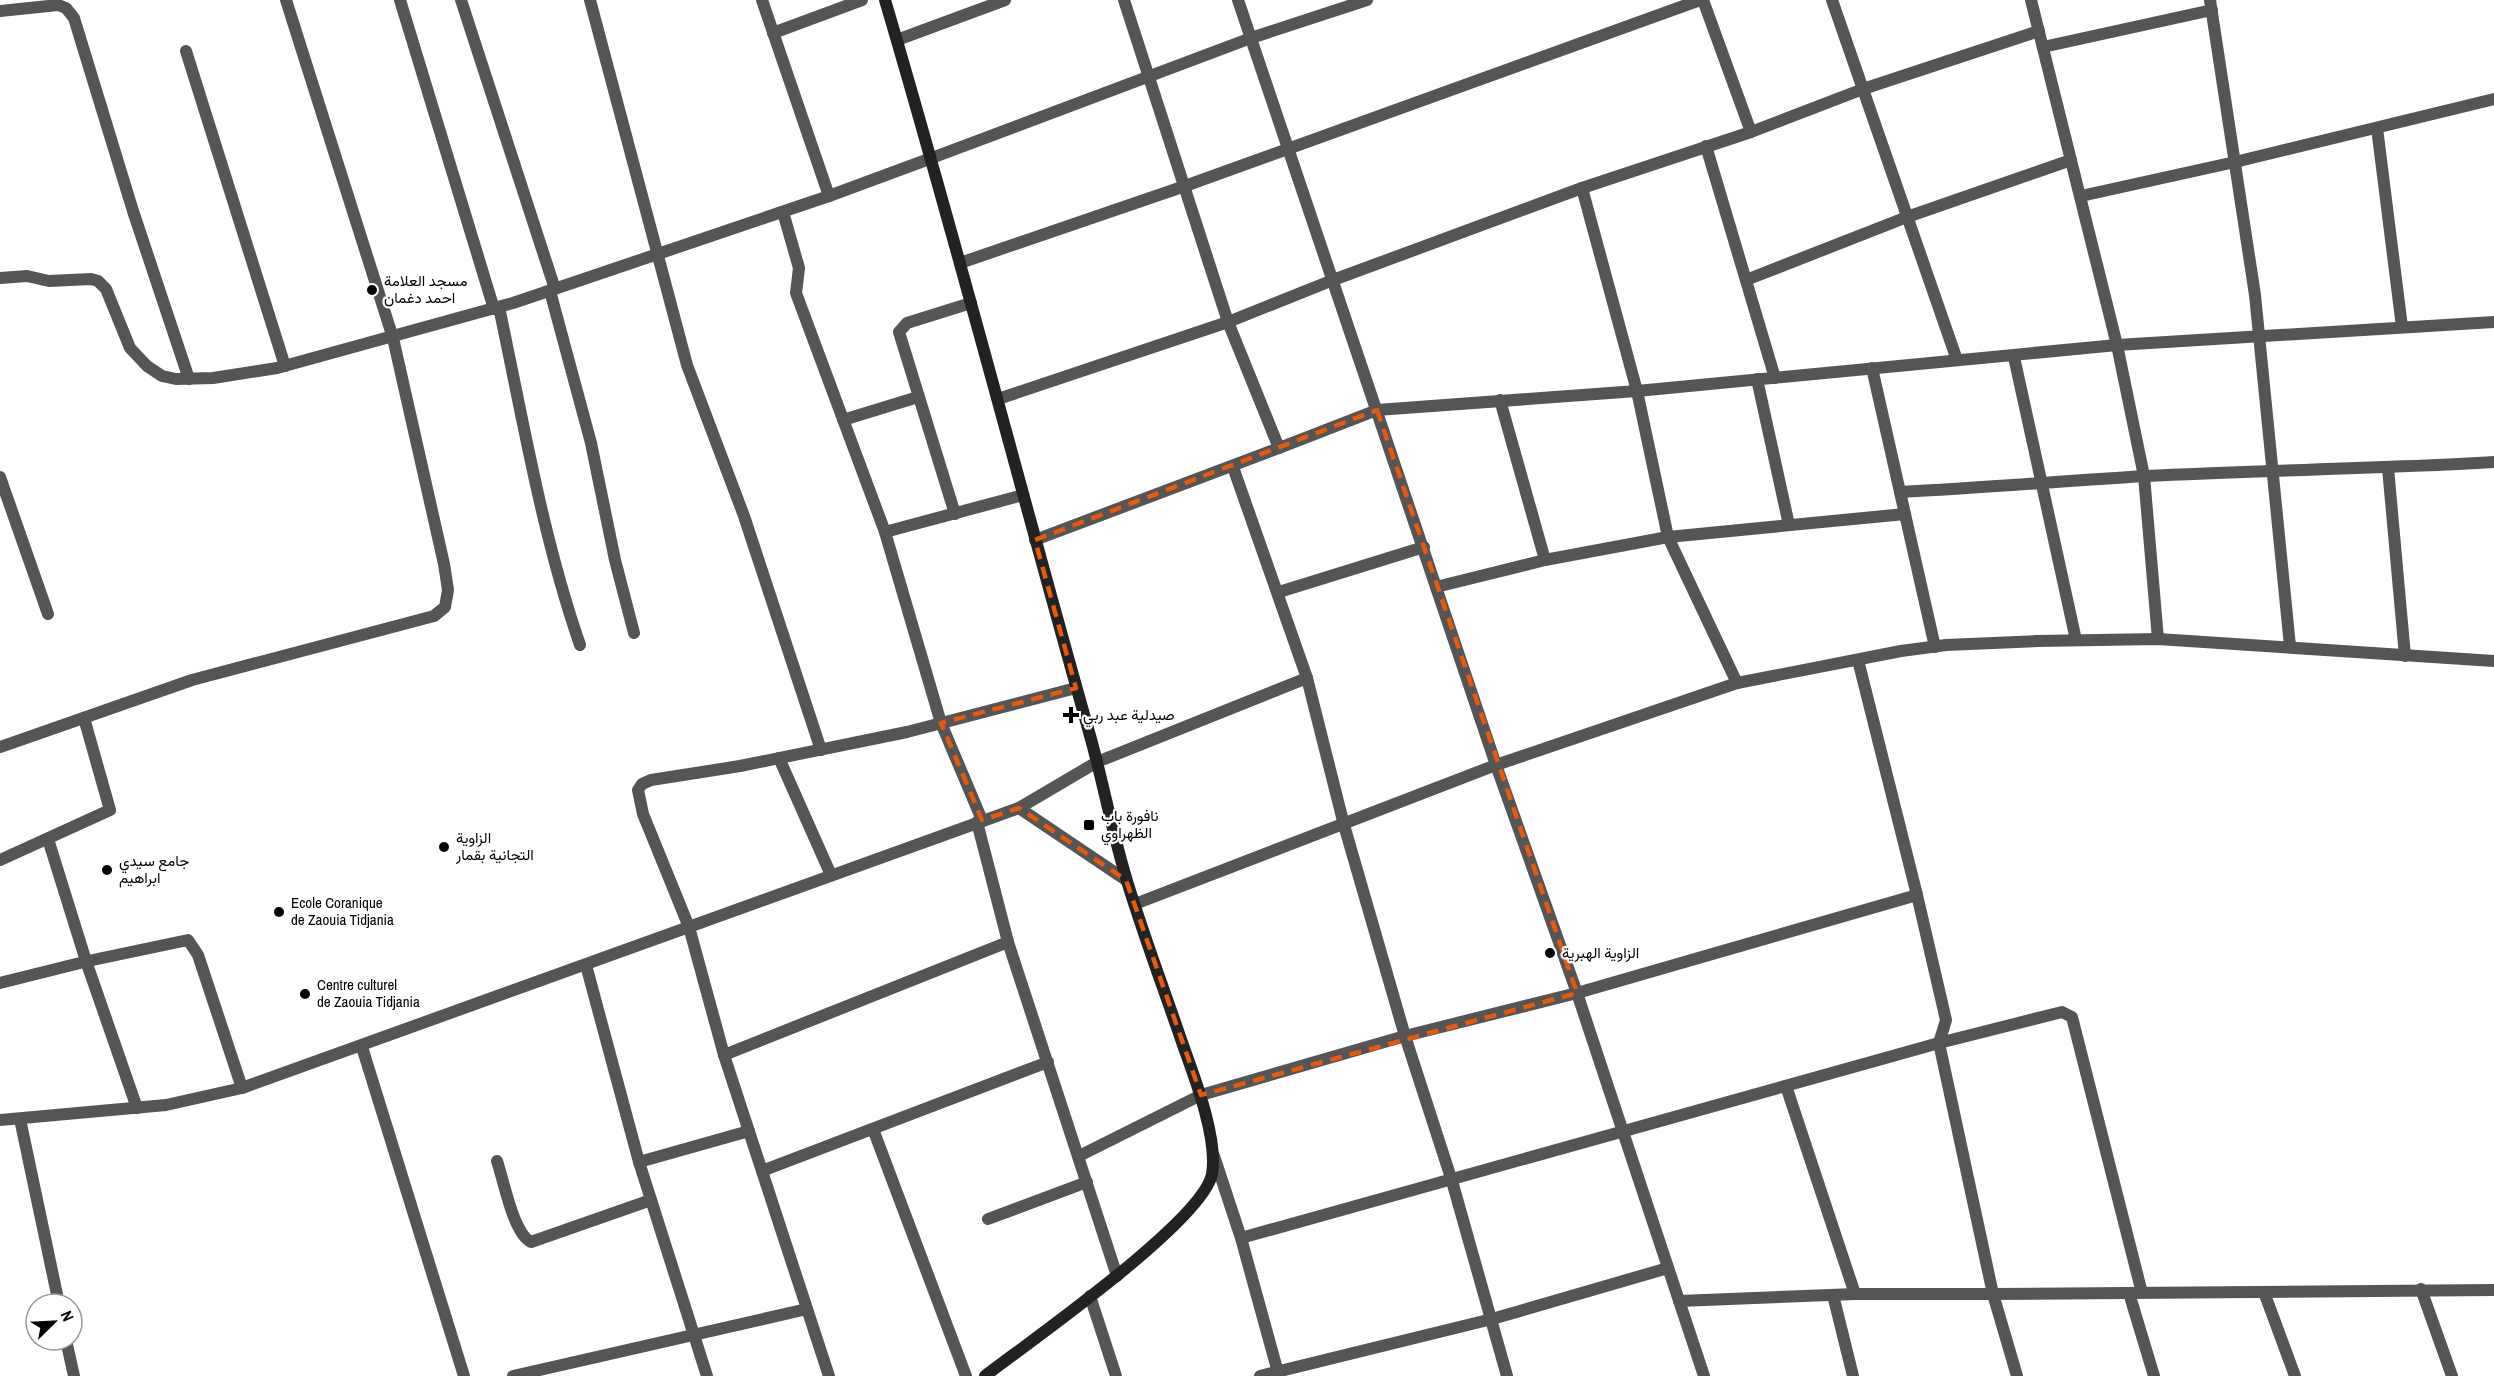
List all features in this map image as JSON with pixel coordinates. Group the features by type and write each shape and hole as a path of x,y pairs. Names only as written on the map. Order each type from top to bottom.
{"main road":[{"path":"885,0 998,399 1097,762 1126,880 1201,1095 1213,1153 1212,1177 1200,1199 1181,1220 1116,1276 985,1376"}],"street":[{"path":"0,747 192,680 434,616 442,611 448,590 444,564 393,338 286,0"},
{"path":"400,0 496,308 558,580 580,645"},
{"path":"461,0 552,290 591,443 615,560 634,633"},
{"path":"590,0 687,365 744,516 821,750"},
{"path":"762,0 829,196"},
{"path":"773,33 861,0"},
{"path":"897,40 1005,0"},
{"path":"1124,0 1228,322 1280,448"},
{"path":"1238,0 1496,765 1577,993 1704,1376"},
{"path":"0,278 27,276 49,281 91,279 98,281 106,289 134,354 162,376 189,379 213,378 285,366 496,308 783,212 1251,38 1367,0"},
{"path":"960,263 1185,186 1287,147 1701,0 1751,132"},
{"path":"1832,0 1957,360"},
{"path":"2031,0 2117,345 2144,476 2158,639"},
{"path":"0,11 58,5 66,8 74,18 119,169 189,379"},
{"path":"2043,47 2211,5 2259,337 2290,646"},
{"path":"998,399 1228,322 1333,280 1582,189 1751,132 1863,89 2039,31"},
{"path":"186,51 285,366"},
{"path":"2080,196 2235,162 2494,99"},
{"path":"2377,128 2402,327"},
{"path":"1706,146 1775,378"},
{"path":"1746,280 1907,217 2072,160"},
{"path":"1582,189 1637,391 1668,537 1737,683"},
{"path":"783,212 799,268 795,282 796,293 885,532 941,723 979,821 1008,942 1116,1276"},
{"path":"955,514 899,338 900,328 907,323 971,303"},
{"path":"1035,540 1233,467 1377,410 1637,391 1957,360 2014,357 2117,345 2494,322"},
{"path":"2014,357 2076,640"},
{"path":"1872,368 1935,647"},
{"path":"1757,380 1789,525"},
{"path":"843,420 918,397"},
{"path":"1500,400 1545,560"},
{"path":"1900,492 2042,485 2144,476 2494,462"},
{"path":"1233,467 1279,592 1307,678 1344,825 1405,1036 1452,1181 1507,1376"},
{"path":"2388,468 2405,656"},
{"path":"0,477 48,614"},
{"path":"885,532 1023,495"},
{"path":"1436,587 1545,560 1668,537 1905,514"},
{"path":"1279,592 1424,547"},
{"path":"1135,904 1496,765 1737,683 1858,660 1935,647 2076,640 2158,639 2494,661"},
{"path":"1858,660 1946,1020 1939,1043 1994,1294 2017,1376"},
{"path":"0,1120 166,1105 242,1088 362,1047 1019,808 1097,762 1307,678"},
{"path":"829,1376 724,1055 689,927 644,814 639,786 651,780 821,750 941,723 1076,688"},
{"path":"0,860 106,814 111,809 84,718"},
{"path":"779,758 831,875"},
{"path":"1019,808 1126,880"},
{"path":"48,839 86,962 138,1108"},
{"path":"1079,1156 1201,1095 1405,1036 1577,993 1917,895"},
{"path":"0,983 180,940 192,943 242,1088"},
{"path":"724,1055 1008,942"},
{"path":"586,965 639,1162 707,1376"},
{"path":"1242,1238 1623,1134 1939,1043 2064,1012 2070,1014 2154,1376"},
{"path":"362,1047 464,1376"},
{"path":"762,1171 1048,1062"},
{"path":"1786,1086 1855,1294"},
{"path":"20,1119 56,1292"},
{"path":"873,1129 966,1376"},
{"path":"639,1162 749,1131"},
{"path":"1213,1153 1242,1238 1278,1373"},
{"path":"497,1161 518,1228 531,1242 651,1200"},
{"path":"988,1219 1087,1182"},
{"path":"1260,1376 1492,1319 1668,1268"},
{"path":"2421,1289 2452,1376"},
{"path":"1679,1301 1855,1294 2494,1290"},
{"path":"2264,1292 2295,1376"},
{"path":"1833,1295 1853,1376"},
{"path":"1090,1296 1116,1376"},
{"path":"513,1376 807,1309"},
{"path":"69,1352 74,1376"}],"highlighted area":[{"path":"1377,410 1577,993 1201,1095 1126,880 1019,808 982,820 941,723 1076,688 1035,540"}],"place":[{"name":"مسجد العلامة احمد دغمان","path":"372,290"},
{"name":"صيدلية عبد ربي","path":"1071,715"},
{"name":"نافورة باب الظهراوي","path":"1089,825"},
{"name":"الزاوية التجانية بقمار","path":"444,847"},
{"name":"جامع سيدي ابراهيم","path":"107,870"},
{"name":"Ecole Coranique de Zaouia Tidjania","path":"279,912"},
{"name":"الزاوية الهبرية","path":"1550,953"},
{"name":"Centre culturel de Zaouia Tidjania","path":"305,994"}]}
